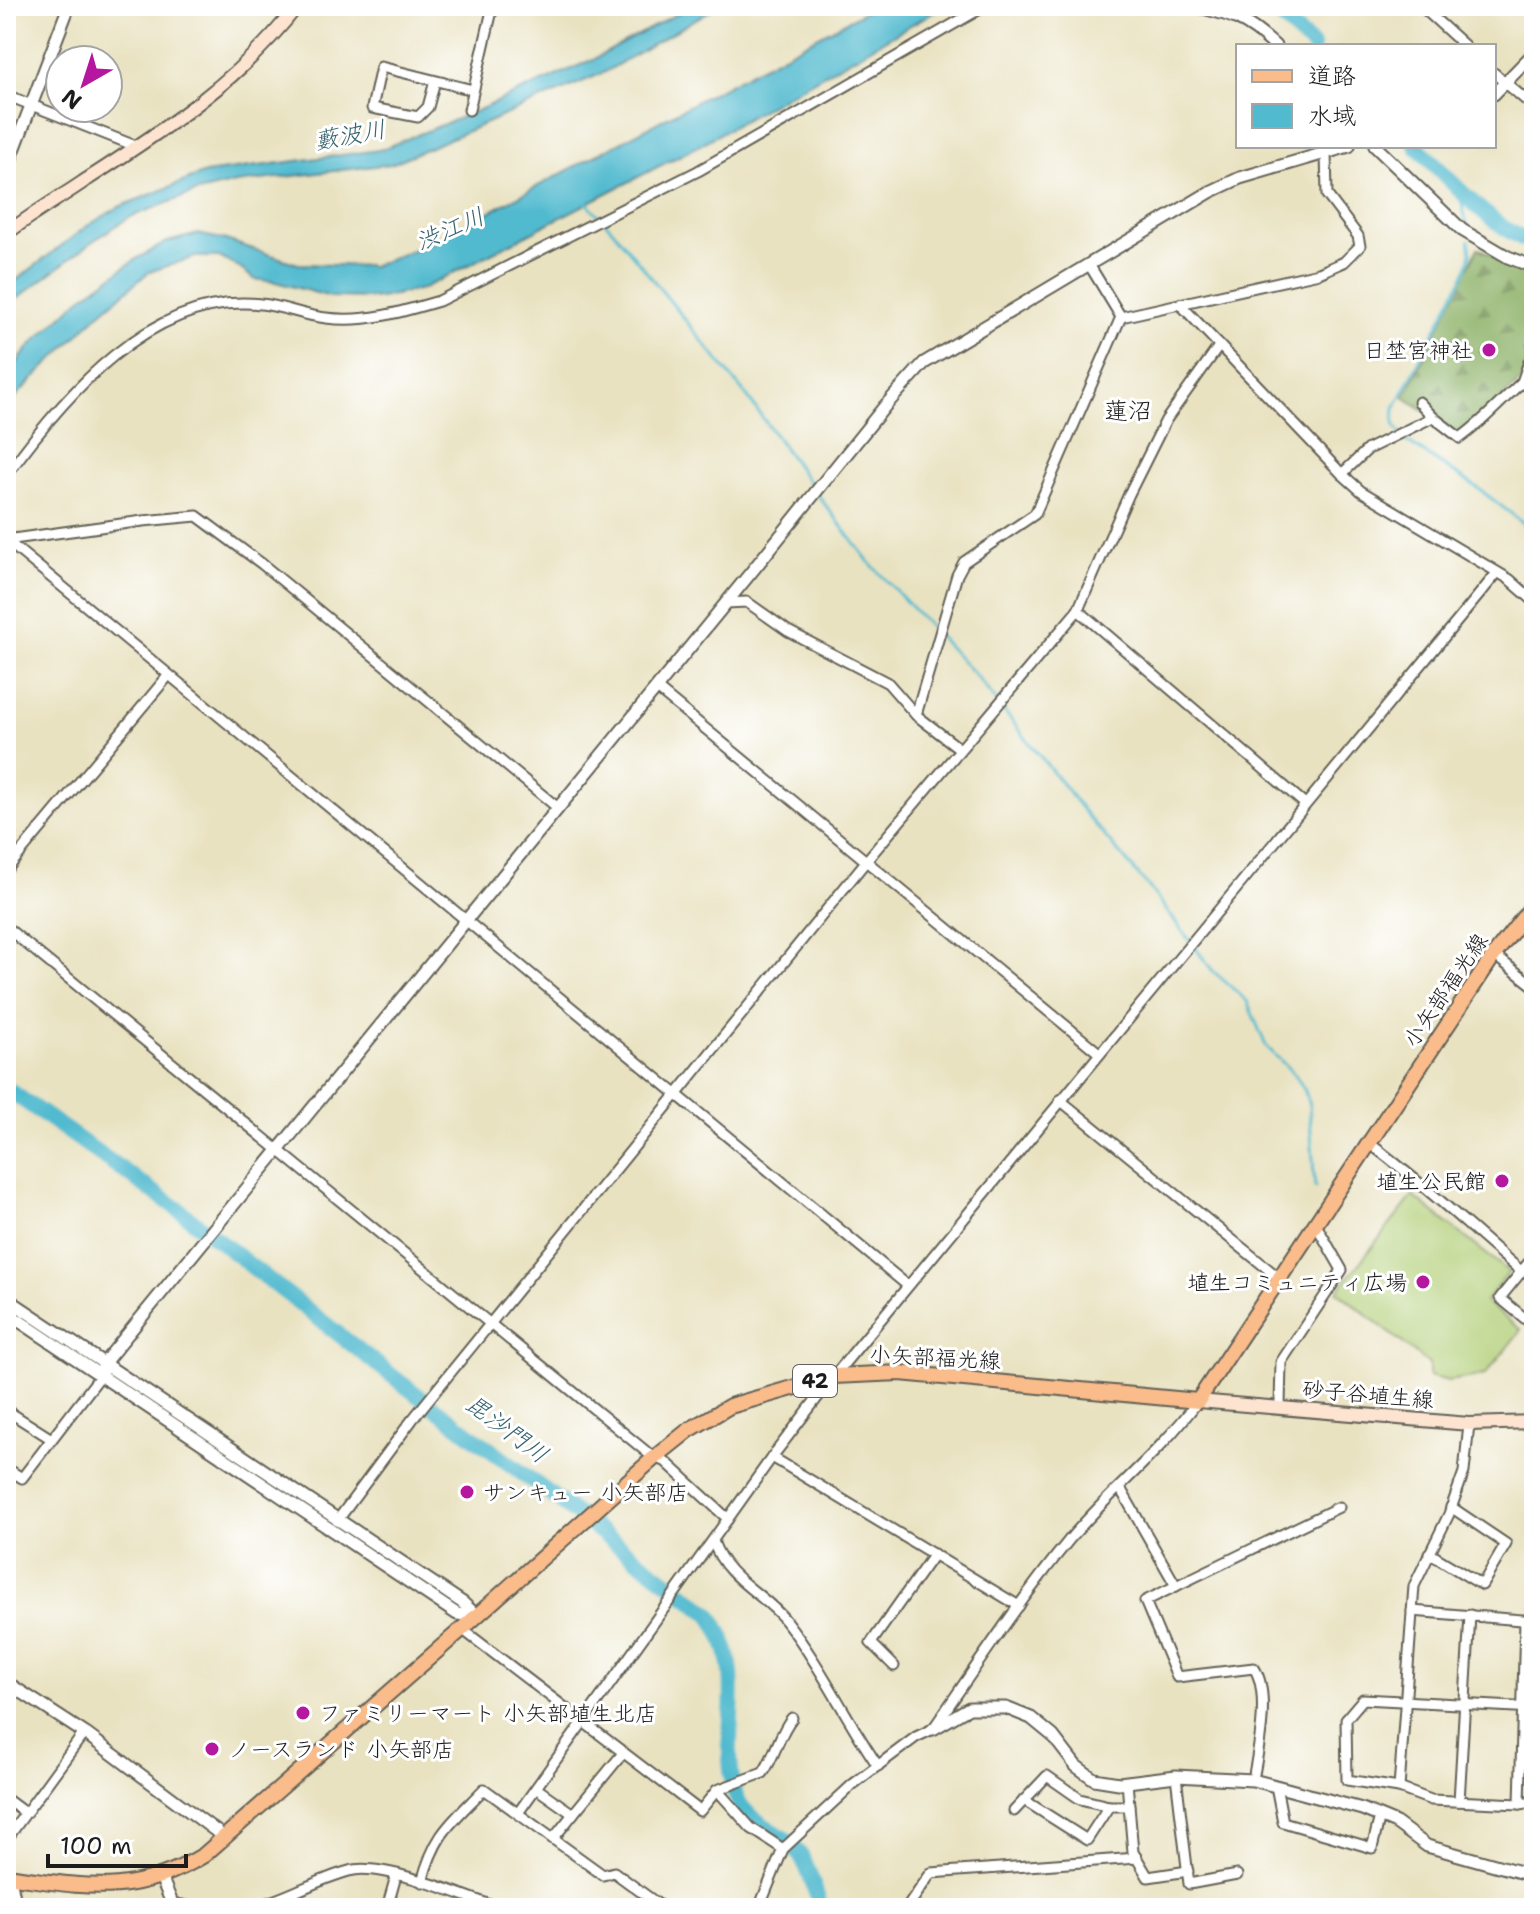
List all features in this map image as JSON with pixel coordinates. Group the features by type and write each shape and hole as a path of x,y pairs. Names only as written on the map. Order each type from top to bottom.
{"main road":[{"path":"6,234 138,147 223,85 278,31 297,6"},
{"name":"小矢部福光線","path":"9,1876 112,1887 161,1877 204,1855 654,1458 689,1430 730,1406 834,1376 900,1373 1198,1401 1494,955 1534,904"},
{"name":"砂子谷埴生線","path":"1198,1401 1469,1424 1534,1422"}],"street":[{"path":"6,171 69,6"},
{"path":"469,110 493,6"},
{"path":"6,476 64,401 124,349 146,333 183,314 227,303 261,304 325,318 368,319 439,301 698,171 985,6"},
{"path":"1193,6 1222,12 1252,24 1273,44"},
{"path":"1421,6 1463,44"},
{"path":"1496,92 1534,53"},
{"path":"435,81 428,107 418,117 372,108 381,67 473,90"},
{"path":"1496,74 1534,107"},
{"path":"6,95 138,147"},
{"path":"6,1468 22,1478 101,1375 104,1363 885,406 924,363 1210,192 1240,178 1341,148"},
{"path":"1377,148 1462,230 1508,257 1534,267"},
{"path":"1121,317 1319,273 1344,262 1360,246 1358,236 1327,195 1326,152"},
{"path":"1090,266 1121,317"},
{"path":"1180,304 1361,491 1509,579 1534,601"},
{"path":"916,715 957,575 964,562 1035,514 1121,317"},
{"path":"337,1521 412,1420 867,860 1078,610 1129,494 1166,420 1219,346"},
{"path":"1419,402 1460,438 1482,422 1522,382 1534,355"},
{"path":"1522,382 1534,392"},
{"path":"1342,474 1368,449 1433,417"},
{"path":"6,540 197,516 262,564 558,808"},
{"path":"6,540 907,1285"},
{"path":"518,1813 772,1457 834,1376 1497,573"},
{"path":"726,603 747,602 788,631 888,683 916,715 960,749"},
{"path":"1078,610 1305,804"},
{"path":"6,870 168,676"},
{"path":"656,688 1099,1053"},
{"path":"6,927 654,1458 665,1461 728,1519"},
{"path":"1494,955 1534,986"},
{"path":"1060,1100 1279,1278"},
{"path":"1369,1143 1417,1178 1440,1203 1521,1271"},
{"path":"1280,1406 1281,1362 1342,1270 1315,1223"},
{"path":"1534,1256 1500,1298 1534,1326"},
{"path":"6,1298 463,1603 477,1616"},
{"path":"6,1312 457,1614 477,1616"},
{"path":"933,1729 1071,1538 1174,1434 1198,1401"},
{"path":"6,1410 50,1438"},
{"path":"1399,1788 1414,1586 1464,1472 1469,1424"},
{"path":"772,1457 1019,1606"},
{"path":"1120,1488 1176,1586"},
{"path":"1253,1780 1263,1728 1259,1676 1254,1668 1177,1677 1145,1601 1339,1507"},
{"path":"1429,1553 1482,1585 1506,1544 1451,1507"},
{"path":"713,1541 719,1558 784,1618 878,1766"},
{"path":"894,1666 871,1643 934,1554"},
{"path":"1412,1611 1530,1620 1520,1804"},
{"path":"1459,1801 1470,1615"},
{"path":"462,1629 700,1811 717,1790 763,1773 792,1718"},
{"path":"6,1682 84,1733 224,1837"},
{"path":"1534,1708 1363,1699 1346,1719 1347,1780 1399,1788 1431,1800 1534,1802"},
{"path":"759,1908 783,1849 831,1803 916,1737 969,1708 1006,1708 1031,1718 1053,1736 1076,1766 1094,1779 1127,1782 1176,1776 1253,1780 1362,1809 1396,1823 1427,1846 1534,1876"},
{"path":"6,1840 84,1733"},
{"path":"553,1839 623,1753"},
{"path":"1014,1811 1047,1776 1080,1799 1109,1806 1129,1806"},
{"path":"1176,1776 1189,1884 1237,1875"},
{"path":"1127,1782 1133,1852 1148,1877 1188,1871"},
{"path":"1276,1786 1283,1822 1372,1848 1380,1816"},
{"path":"536,1788 573,1814"},
{"path":"422,1882 429,1854 439,1835 484,1789 603,1875 614,1872 663,1908"},
{"path":"717,1790 751,1828 783,1849"},
{"path":"6,1799 25,1813"},
{"path":"1024,1800 1087,1840 1109,1806"},
{"path":"907,1908 931,1873 1137,1858"},
{"path":"250,1908 284,1898 349,1871 373,1870 422,1882 498,1908"},
{"path":"9,1876 17,1908"},
{"path":"387,1908 396,1876"},
{"path":"161,1877 174,1906 196,1908"}],"green space":[{"path":"1478,248 1534,275 1534,349 1522,380 1461,436 1404,397"},
{"name":"埴生コミュニティ広場","path":"1413,1196 1509,1272 1485,1302 1521,1330 1485,1375 1448,1381 1429,1376 1429,1364 1337,1291"}],"water":[{"path":"691,6 718,6 605,72 391,164 236,183 194,193 130,217 6,307 6,288 87,226 119,207 205,173 379,150 596,58"},
{"path":"875,6 944,6 698,146 422,289 380,298 331,297 254,279 219,257 195,257 149,272 98,315 18,394 6,416 6,376 31,345 80,299 136,259 167,242 198,234 298,264 373,266 435,241"}],"waterway":[{"path":"1269,6 1311,44"},
{"path":"1418,148 1485,213 1534,244"},
{"path":"1459,192 1468,228"},
{"path":"587,203 611,228 746,395 813,488"},
{"path":"1469,240 1471,253 1466,271 1395,408 1394,424 1404,440 1475,486 1534,531"},
{"path":"817,494 869,562 977,677 1090,819 1148,886 1213,971 1247,1001 1266,1046 1296,1076 1305,1091 1309,1105 1315,1188"},
{"name":"毘沙門川","path":"6,1088 178,1209 400,1382 709,1613 722,1636 729,1658 732,1680 731,1769 735,1793 747,1812 794,1847 801,1856 821,1908"}],"place":[{"name":"日埜宮神社","path":"1489,350"},
{"name":"埴生公民館","path":"1502,1181"},
{"name":"埴生コミュニティ広場","path":"1423,1282"},
{"name":"サンキュー 小矢部店","path":"467,1492"},
{"name":"ファミリーマート 小矢部埴生北店","path":"303,1713"},
{"name":"ノースランド 小矢部店","path":"212,1749"}],"district":[{"name":"蓮沼","path":"1128,411"}],"water label":[{"name":"藪波川","path":"350,135"},
{"name":"渋江川","path":"450,229"}]}
